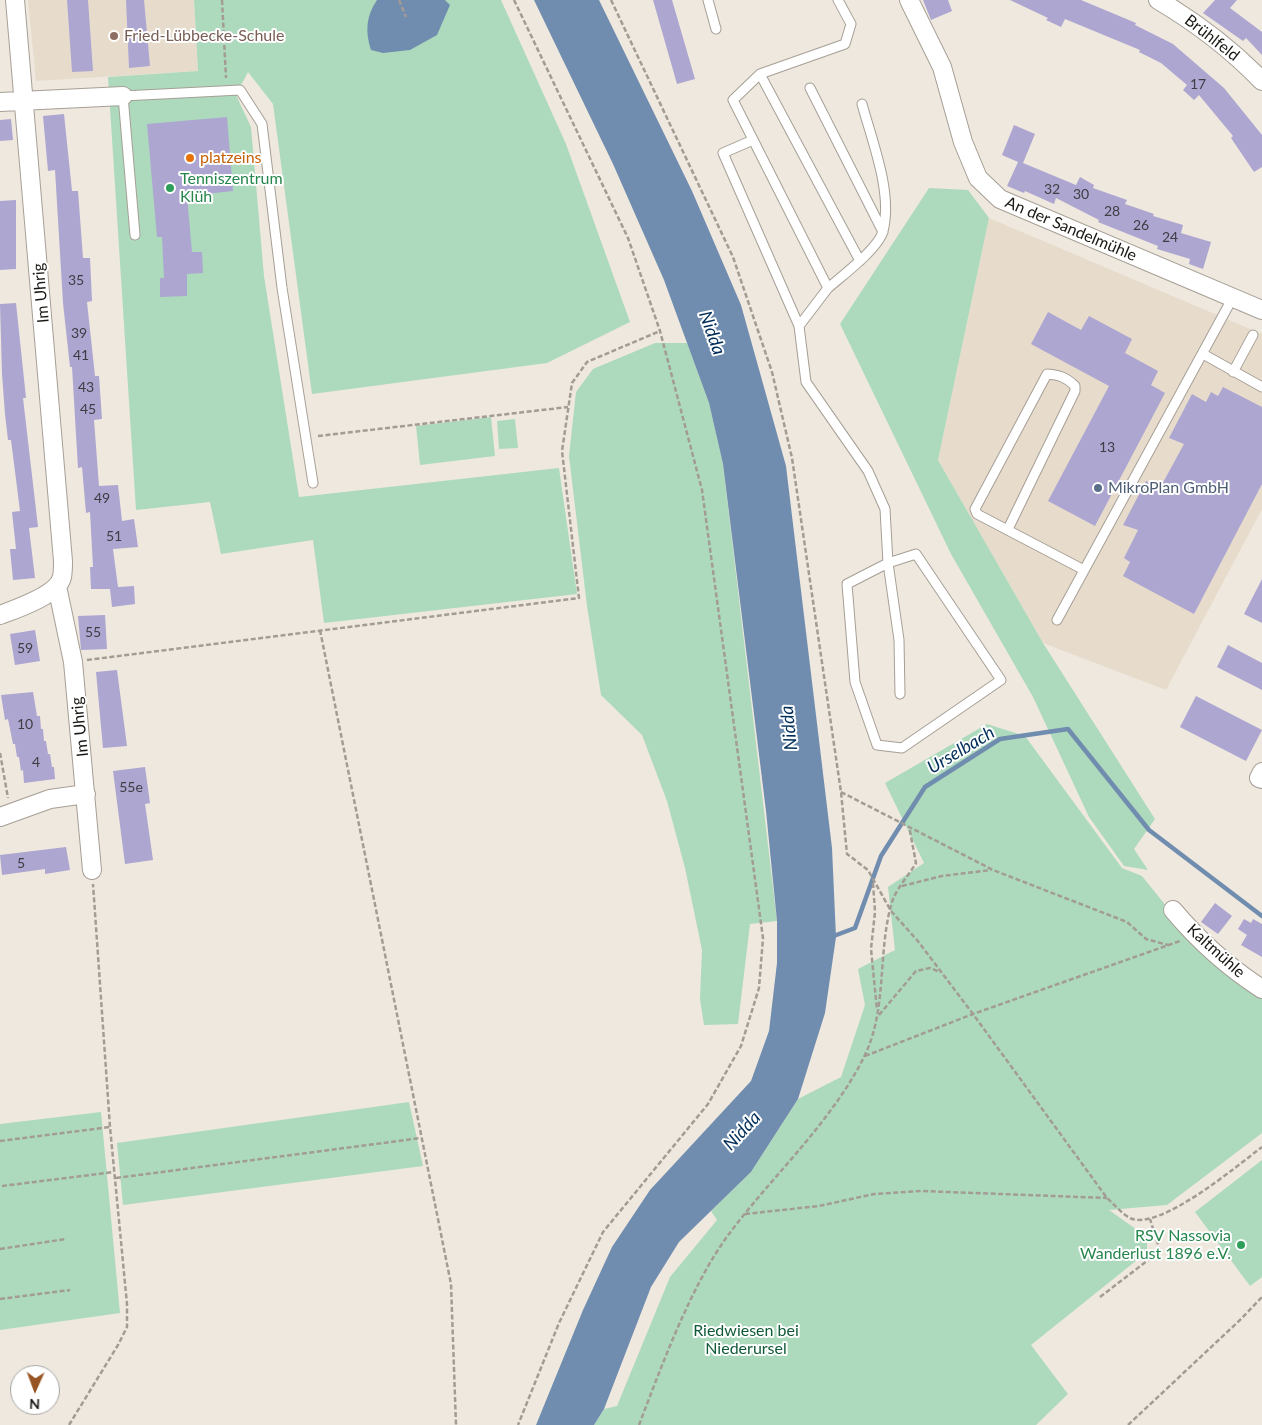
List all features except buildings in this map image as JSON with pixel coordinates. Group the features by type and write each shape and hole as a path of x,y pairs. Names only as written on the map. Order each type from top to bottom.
{"street":[{"name":"Im Uhrig","path":"15,0 63,561 62,578 57,586 74,662 92,870"},
{"name":"An der Sandelmühle","path":"909,0 942,67 963,142 978,178 1000,199 1232,299 1262,310"},
{"name":"Brühlfeld","path":"1158,0 1190,19 1231,51 1262,81"},
{"path":"0,102 24,99 123,96"},
{"path":"0,615 41,597 57,586"},
{"path":"1262,772 1259,778 1262,779"},
{"path":"5,816 50,799 86,794"},
{"name":"Kaltmühle","path":"1174,910 1195,936 1238,973 1262,989"}],"lane":[{"path":"708,0 716,29"},
{"path":"828,288 733,100 760,74 846,44 850,24 838,0"},
{"path":"760,74 860,262"},
{"path":"810,88 883,232"},
{"path":"135,235 123,96 240,90 262,124 282,288 304,438 313,483"},
{"path":"798,326 828,288 860,262 883,232 886,192 862,104"},
{"path":"753,140 724,153 798,326 806,382 868,471 885,509 888,563 899,640 900,694"},
{"path":"1057,620 1232,299"},
{"path":"1233,372 1253,335"},
{"path":"1203,354 1262,387"},
{"path":"1008,528 1076,391 1075,386 1068,379 1057,375 1047,374 975,509 977,514 1008,528 1084,570"},
{"path":"916,554 1001,680 902,748 877,745 855,682 847,584 888,563 916,554"}],"path":[{"path":"222,0 227,91"},
{"path":"399,0 406,17"},
{"path":"514,0 628,238 660,331 702,490 763,938 759,988 740,1046 708,1104 603,1232 558,1323 518,1425"},
{"path":"610,0 733,257 772,372 792,458 841,792 847,854 868,870 891,912 942,973 973,1014 1107,1198 1131,1218 1150,1219 1190,1200 1262,1147"},
{"path":"74,662 579,598 562,451 572,383 587,362 660,331"},
{"path":"304,438 569,407"},
{"path":"320,630 451,1284 456,1425"},
{"path":"0,753 5,816"},
{"path":"841,792 993,870 1127,922 1146,939 1168,945 973,1014 865,1056"},
{"path":"639,1425 658,1373 704,1273 729,1234 835,1104 865,1056 878,1016 884,950 892,901 916,863 908,826"},
{"path":"69,1425 127,1327 127,1304 110,1127 92,870"},
{"path":"902,886 942,876 993,870"},
{"path":"873,882 875,912 871,949 878,1016"},
{"path":"878,1016 916,971 930,968 942,973"},
{"path":"0,1142 110,1127"},
{"path":"116,1178 421,1138"},
{"path":"2,1186 114,1172"},
{"path":"746,1214 819,1206 874,1194 921,1191 1107,1198"},
{"path":"1100,1297 1160,1251 1150,1219"},
{"path":"0,1249 66,1239"},
{"path":"0,1300 70,1290"},
{"path":"1128,1425 1262,1297"}],"shaded area":[{"name":"Fried-Lübbecke-Schule","path":"28,0 194,0 198,71 36,81"},
{"path":"989,218 1262,334 1262,509 1166,690 1043,643 938,460"}],"green space":[{"path":"194,0 501,0 566,144 630,322 547,363 312,394 273,104 248,72 236,95 251,127 264,276 299,497 559,468 577,594 324,623 313,540 221,554 210,502 136,510 108,77 198,71"},
{"path":"929,188 968,190 989,218 938,460 1043,643 1155,819 1134,849 1148,870 1124,866 1089,817 1033,697 951,554 840,324"},
{"path":"655,343 687,343 709,403 723,464 777,921 750,924 738,1024 704,1025 700,999 702,950 685,868 667,801 642,735 601,695 587,606 569,456 576,392 593,369"},
{"path":"491,417 495,456 420,465 416,426"},
{"path":"515,419 518,448 499,449 497,421"},
{"name":"Riedwiesen bei Niederursel","path":"987,724 1025,736 1122,868 1142,876 1204,953 1262,993 1262,1133 1167,1205 1109,1210 1147,1237 1147,1252 1031,1345 1068,1394 1036,1425 594,1425 604,1409 617,1406 670,1277 717,1220 711,1211 751,1172 798,1099 841,1077 865,1005 858,969 895,950 888,887 924,863 885,783"},
{"path":"409,1102 423,1166 123,1205 117,1143"},
{"path":"101,1112 120,1313 0,1330 0,1124"},
{"name":"RSV Nassovia Wanderlust 1896 e.V.","path":"1262,1160 1262,1277 1250,1286 1195,1212"}],"water":[{"path":"377,0 445,0 450,5 437,35 410,50 383,53 371,50 367,30 373,6"},
{"name":"Nidda","path":"534,0 599,0 692,191 741,305 786,466 832,848 836,937 825,1013 798,1099 751,1172 679,1242 651,1287 604,1409 594,1425 536,1425 583,1310 612,1247 650,1190 751,1081 769,1031 777,963 777,921 766,811 723,464 709,403 664,280 613,164"}],"waterway":[{"name":"Urselbach","path":"831,937 855,928 881,856 925,787 1000,739 1068,729 1149,830 1262,916"}],"place":[{"name":"Fried-Lübbecke-Schule","path":"114,36"},
{"name":"platzeins","path":"190,158"},
{"name":"Tenniszentrum Klüh","path":"170,188"},
{"name":"MikroPlan GmbH","path":"1098,488"},
{"name":"RSV Nassovia Wanderlust 1896 e.V.","path":"1241,1245"}]}
